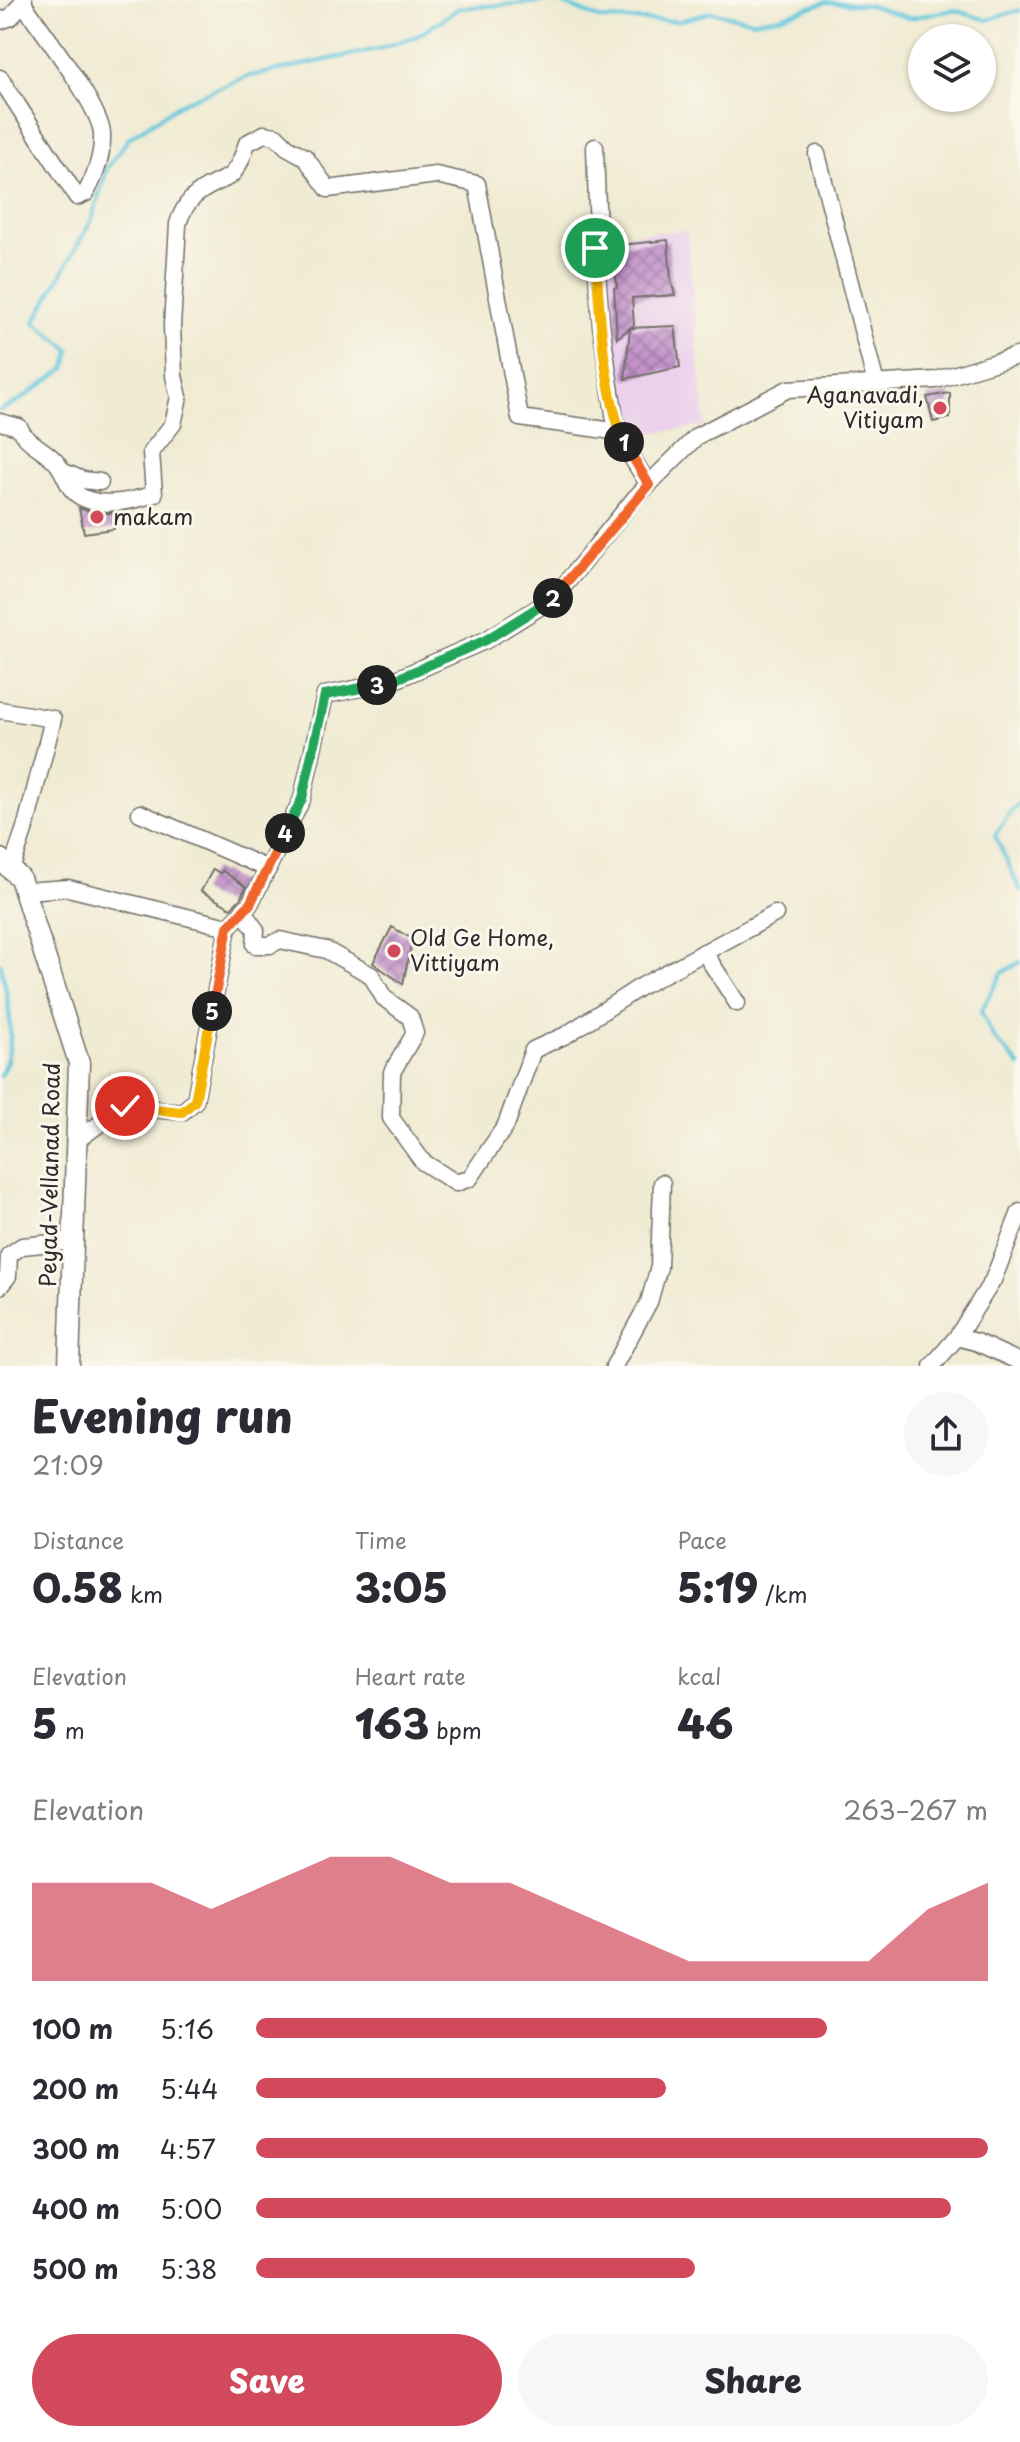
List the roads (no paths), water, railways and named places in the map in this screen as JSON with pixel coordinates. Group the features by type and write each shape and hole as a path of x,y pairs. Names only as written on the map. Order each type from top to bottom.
{"main road":[{"name":"Peyad-Vellanad Road","path":"6,864 20,878 79,1063 69,1366"}],"street":[{"path":"0,21 11,17 23,1 96,114 102,132 100,157 86,193 77,197 0,78"},
{"path":"0,422 19,427 23,436 46,453 64,472 71,489 87,500 126,503 154,494 151,452 173,424 179,397 174,376 172,326 178,224 183,209 192,197 232,175 247,143 264,134 276,136 287,147 305,157 328,189 436,175 477,184 520,418 618,426"},
{"path":"595,147 598,235 595,248 601,325 618,426 627,450 649,485"},
{"path":"817,154 876,384"},
{"path":"77,1140 125,1106 182,1112 195,1101 228,927 250,904 302,799 325,695 390,682 486,640 554,598 649,485 697,436 788,389 936,380 1020,355"},
{"path":"64,472 83,480 100,482"},
{"path":"0,710 53,719 26,825 6,864"},
{"path":"140,813 268,869"},
{"path":"24,891 68,888 228,927"},
{"path":"243,912 256,930 255,945 270,945 280,940 326,950 371,975 384,998 410,1017 415,1033 392,1072 391,1118 423,1162 456,1183 470,1178 506,1125 533,1050 566,1035 640,987 775,914"},
{"path":"704,952 737,1003"},
{"path":"614,1366 649,1302 659,1267 662,1183"},
{"path":"932,1366 957,1337 993,1280 1020,1212"},
{"path":"0,1286 8,1276 9,1255 22,1246 73,1241"},
{"path":"957,1337 1020,1362"}],"waterway":[{"path":"0,410 66,368 70,350 35,322 92,219 107,168 129,138 183,102 246,77 378,49 417,36 460,8 556,1 601,19 679,21 712,12 753,21 780,17 826,2 868,5 909,18 954,10 987,20 1020,10"},
{"path":"1020,802 995,835 1020,890"},
{"path":"1020,962 1002,973 981,1011 993,1037 1020,1066"},
{"path":"0,963 10,1020 9,1050 0,1076"}],"place":[{"name":"Aganavadi, Vitiyam","path":"940,408"},
{"name":"makam","path":"97,517"},
{"name":"Old Ge Home, Vittiyam","path":"394,951"}]}
